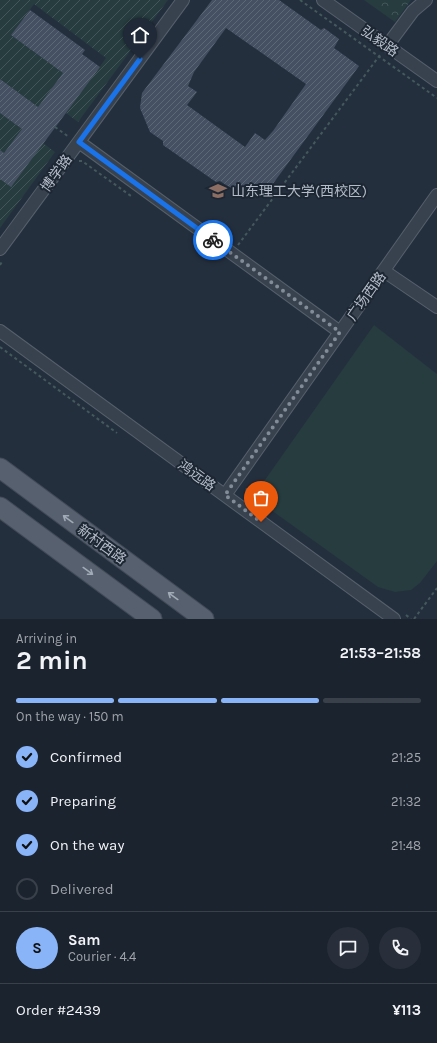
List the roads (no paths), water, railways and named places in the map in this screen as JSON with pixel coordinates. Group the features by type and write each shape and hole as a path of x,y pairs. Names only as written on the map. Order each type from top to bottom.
{"main road":[{"name":"新村西路","path":"0,468 204,619"},
{"path":"0,507 152,619"}],"street":[{"name":"博学路","path":"2,254 75,140 183,0"},
{"name":"弘毅路","path":"323,0 437,81"},
{"path":"387,46 421,0"},
{"path":"413,11 426,0"},
{"path":"75,140 340,332"},
{"name":"广场西路","path":"225,495 437,196"},
{"path":"384,270 437,307"},
{"name":"鸿远路","path":"0,331 225,495 400,617"}],"place":[{"name":"山东理工大学(西校区)","path":"218,191"}]}
